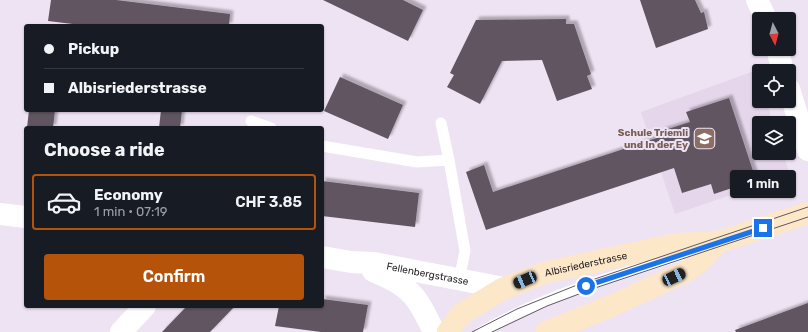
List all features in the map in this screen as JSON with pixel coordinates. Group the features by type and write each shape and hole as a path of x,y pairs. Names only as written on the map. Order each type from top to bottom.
{"main road":[{"name":"Albisriederstrasse","path":"448,332 461,314 504,288 547,272 676,244 718,242 808,213"},
{"name":"Albisriederstrasse","path":"546,332 611,306 686,271 700,261 718,242"}],"street":[{"path":"756,0 762,12"},
{"path":"795,108 808,150"},
{"path":"0,214 24,217"},
{"name":"Fellenbergstrasse","path":"324,257 351,262 374,263 504,288"},
{"name":"Fellenbergstrasse","path":"351,262 404,285 417,300 434,332"},
{"path":"121,332 144,308"}],"lane":[{"path":"251,121 265,126"},
{"path":"441,123 465,252 459,280"},
{"path":"324,146 417,162 449,160"},
{"path":"481,332 518,313 558,296 718,242"}],"shaded area":[{"name":"Schule Triemli und In der Ey","path":"752,72 752,108 768,108 771,116 752,116 752,160 785,160 790,175 675,214 641,112"}],"building":[{"path":"51,0 116,0 230,14 229,24 73,24 48,21"},
{"path":"323,0 403,0 423,10 408,41"},
{"path":"640,0 695,0 701,13 704,12 708,29 656,48"},
{"path":"566,19 566,24 574,24 591,74 587,76 592,89 557,101 542,60 502,61 480,104 447,87 454,75 450,73 476,20"},
{"path":"340,77 403,105 388,139 324,111"},
{"path":"729,98 756,180 714,194 711,184 682,193 674,168 486,230 466,172 484,165 493,192 663,136 662,131 690,122 686,112"},
{"path":"29,112 55,112 53,126 27,126"},
{"path":"161,112 182,112 180,126 159,126"},
{"path":"324,181 419,193 415,227 324,216"},
{"path":"324,299 368,305 363,332 321,332 275,326 279,308 324,308"},
{"path":"808,303 808,332 736,332 735,330"},
{"path":"185,308 233,308 210,332 162,332"}],"tram line":[{"path":"472,332 517,309 577,285 808,207"},
{"path":"492,332 547,306 595,288 808,217"}],"place":[{"name":"Schule Triemli und In der Ey","path":"704,138"}],"route":[{"path":"586,286 763,228"}]}
